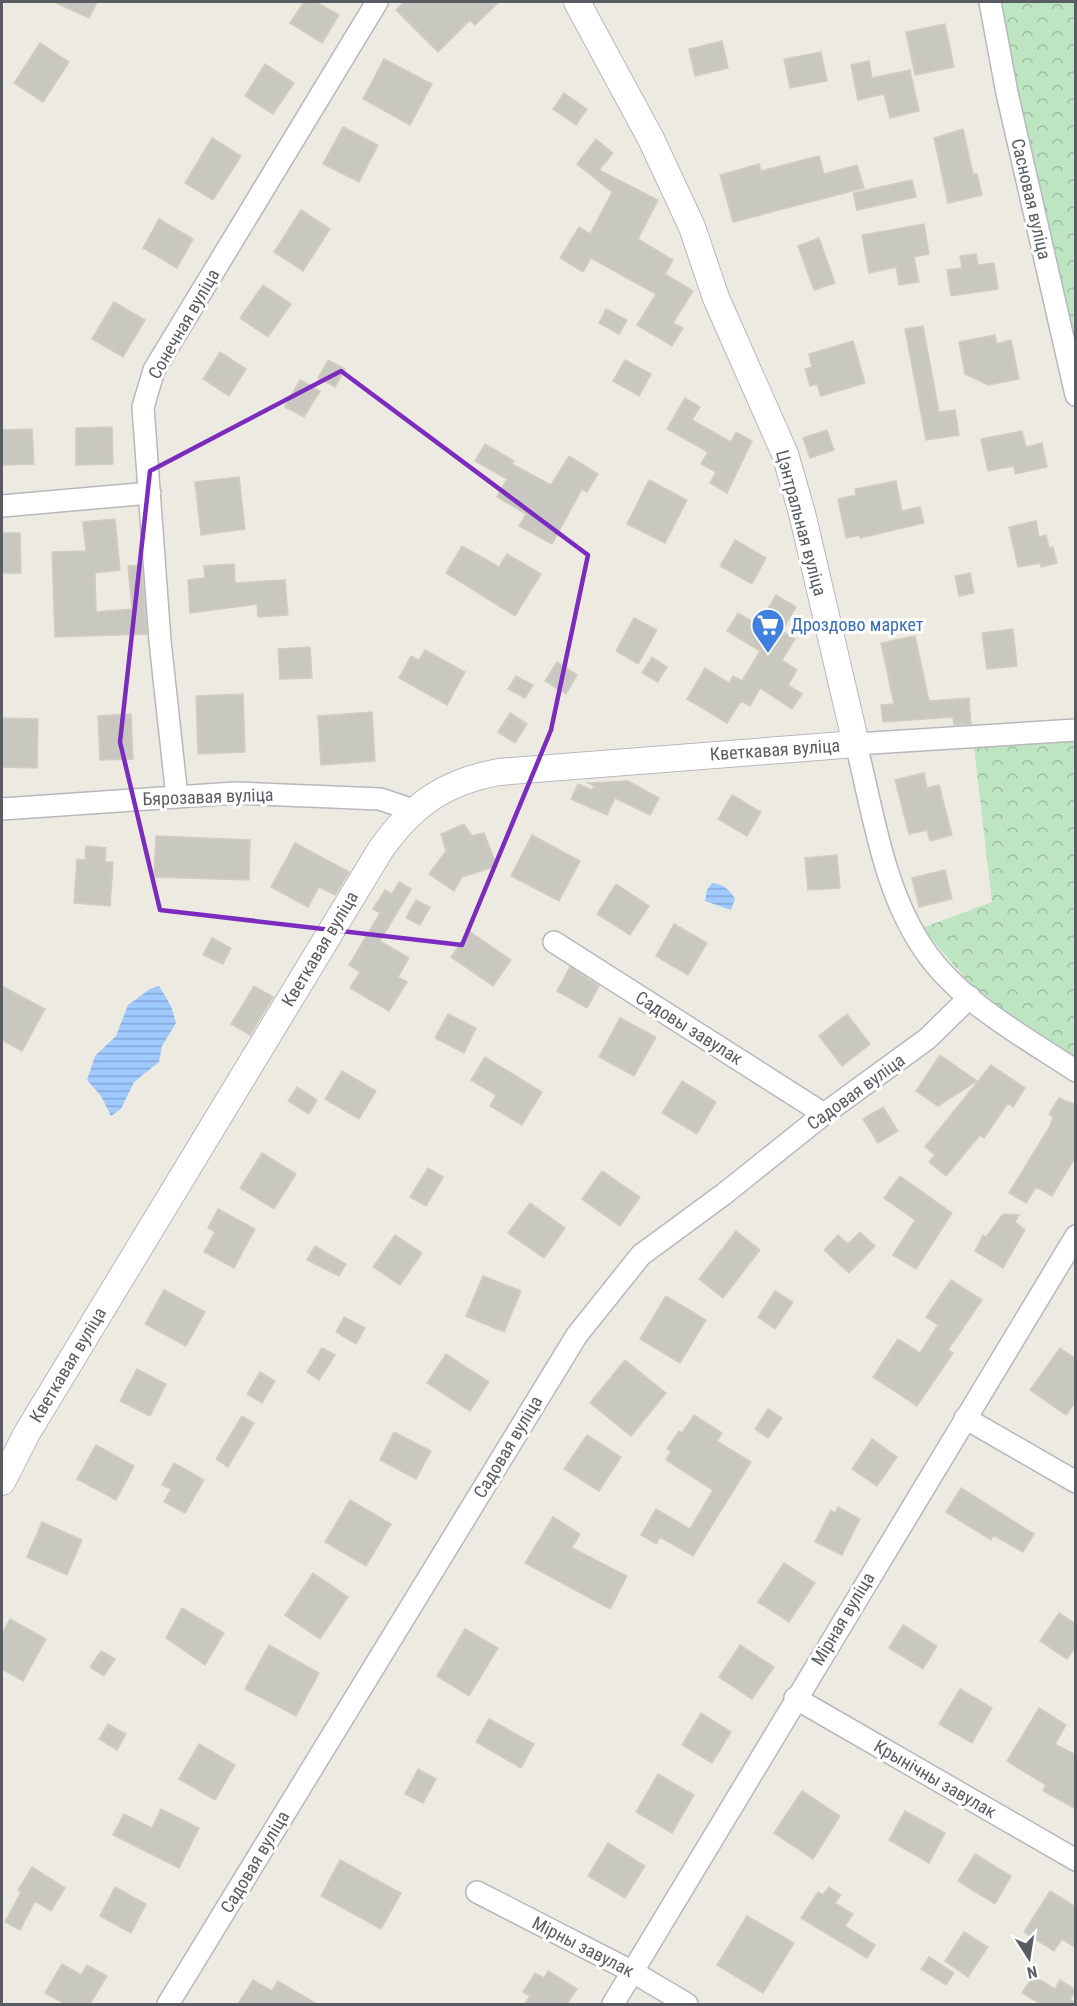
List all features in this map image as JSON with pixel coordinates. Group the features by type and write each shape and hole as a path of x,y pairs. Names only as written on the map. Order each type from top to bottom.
{"street":[{"name":"Сонечная вуліца","path":"177,797 160,641 143,407 154,370 377,2"},
{"name":"Цэнтральная вуліца","path":"578,2 651,140 692,227 716,298 784,454 802,513 856,744 891,879 908,922 924,949 970,997 993,1017 1076,1071"},
{"name":"Сасновая вуліца","path":"990,2 1007,93 1076,395"},
{"path":"2,506 150,493"},
{"path":"856,744 1076,730"},
{"name":"Кветкавая вуліца","path":"2,1482 27,1433 381,849 413,810 451,786 472,777 499,772 856,744"},
{"name":"Бярозавая вуліца","path":"2,809 235,793 369,799 413,810"},
{"name":"Садовы завулак","path":"554,942 824,1114"},
{"name":"Садовая вуліца","path":"168,2004 577,1335 641,1255 724,1194 824,1114 927,1039 970,997"},
{"name":"Мірная вуліца","path":"613,2004 795,1698 1076,1236"},
{"path":"964,1418 1076,1482"},
{"name":"Крынічны завулак","path":"795,1698 1076,1860"},
{"name":"Мірны завулак","path":"477,1892 633,1972 687,2004"}],"highlighted area":[{"path":"341,371 588,555 551,730 462,945 160,910 120,742 150,471"}],"green space":[{"path":"993,2 1075,2 1075,378"},
{"path":"1075,735 1075,1059 983,999 922,928 992,902 974,747"}],"water":[{"path":"712,883 731,892 735,899 731,910 705,901 707,890"},
{"path":"159,986 171,1006 176,1023 162,1046 159,1062 134,1082 121,1109 111,1116 101,1096 87,1080 95,1056 116,1036 128,1005 150,989"}],"building":[{"path":"54,2 97,2 89,18"},
{"path":"304,2 316,2 339,15 322,43 290,23"},
{"path":"404,2 499,2 475,25 470,20 438,52 396,10"},
{"path":"945,24 954,67 915,75 906,32"},
{"path":"722,41 728,68 695,76 689,49"},
{"path":"40,43 69,62 43,102 14,83"},
{"path":"821,52 827,81 790,88 784,59"},
{"path":"384,59 432,84 410,125 363,99"},
{"path":"869,61 872,78 910,70 919,111 890,118 884,94 858,100 851,65"},
{"path":"265,64 294,83 273,114 245,96"},
{"path":"564,93 587,109 576,125 553,109"},
{"path":"343,127 378,145 359,182 323,164"},
{"path":"963,129 973,174 977,174 982,195 948,203 934,138"},
{"path":"212,138 241,156 213,200 185,183"},
{"path":"596,139 613,153 599,170 658,200 638,239 673,260 665,274 693,291 673,323 683,328 672,346 637,325 656,294 591,258 583,272 560,258 579,227 590,234 612,192 577,164"},
{"path":"819,156 824,174 857,165 864,188 733,222 720,175 759,164 761,171"},
{"path":"912,180 916,197 857,210 853,193"},
{"path":"301,210 330,229 303,271 274,252"},
{"path":"159,219 193,239 177,268 143,248"},
{"path":"924,224 929,254 914,257 919,282 899,285 896,267 869,273 862,235"},
{"path":"819,238 835,283 814,290 798,246"},
{"path":"976,254 978,265 994,263 998,289 951,296 947,270 962,268 960,256"},
{"path":"263,285 291,304 268,337 240,318"},
{"path":"114,302 145,320 123,357 92,339"},
{"path":"606,309 627,320 619,334 599,323"},
{"path":"923,326 939,412 955,410 959,435 926,440 905,329"},
{"path":"995,335 997,344 1011,340 1019,379 988,385 965,374 959,342"},
{"path":"853,341 865,383 821,396 817,384 810,386 805,369 812,367 809,354"},
{"path":"220,352 246,369 229,396 203,379"},
{"path":"328,360 345,369 335,387 318,378"},
{"path":"625,360 651,374 639,396 613,381"},
{"path":"300,380 320,391 304,417 285,407"},
{"path":"685,398 700,407 692,420 731,442 736,432 752,441 727,493 710,483 716,472 701,464 708,452 667,429"},
{"path":"112,427 113,464 76,465 76,428"},
{"path":"32,429 34,464 2,465 2,430"},
{"path":"827,430 834,450 810,458 803,438"},
{"path":"1022,431 1026,447 1042,443 1047,467 1015,474 1014,466 988,471 981,439"},
{"path":"485,444 514,461 512,464 551,485 569,456 598,474 587,492 582,489 552,544 519,526 526,514 497,497 507,479 475,461"},
{"path":"239,477 245,529 201,535 195,482"},
{"path":"649,480 687,500 665,543 627,524"},
{"path":"896,481 902,511 920,507 924,523 860,538 860,535 846,538 838,499 856,495 855,489"},
{"path":"115,519 120,570 95,573 96,612 132,609 128,566 142,565 147,634 55,637 52,552 86,551 83,522"},
{"path":"1036,521 1039,537 1046,535 1049,548 1053,547 1057,563 1041,567 1041,563 1018,567 1009,527"},
{"path":"2,533 20,533 21,573 2,573"},
{"path":"735,540 766,558 752,584 720,566"},
{"path":"462,546 499,567 507,554 541,574 515,616 446,573"},
{"path":"234,564 235,583 285,580 288,615 258,617 257,604 190,613 188,580 205,578 204,566"},
{"path":"970,573 974,593 959,596 955,576"},
{"path":"776,595 796,607 782,631 795,639 782,660 797,670 788,685 802,694 792,709 760,688 750,706 741,701 727,723 687,699 705,668 729,683 733,676 742,681 760,651 727,631 738,613 758,625"},
{"path":"634,618 657,630 638,664 616,651"},
{"path":"1013,629 1017,666 987,669 982,633"},
{"path":"915,636 929,701 969,698 971,724 954,725 953,717 883,722 881,705 894,704 881,643"},
{"path":"310,647 312,678 280,679 278,649"},
{"path":"425,650 465,672 447,705 399,678 411,656 419,660"},
{"path":"652,657 667,667 658,682 642,673"},
{"path":"557,662 577,675 566,694 545,681"},
{"path":"516,676 533,685 525,698 508,689"},
{"path":"243,694 245,752 198,754 196,696"},
{"path":"372,712 375,761 321,765 318,716"},
{"path":"510,713 527,724 515,743 498,732"},
{"path":"131,714 133,759 100,760 98,716"},
{"path":"2,718 38,719 37,768 2,767"},
{"path":"924,773 927,788 939,785 952,835 930,841 927,830 909,834 895,780"},
{"path":"628,781 659,798 650,815 615,798 607,815 571,799 578,784 592,790 594,786 588,783"},
{"path":"732,795 761,812 747,836 718,819"},
{"path":"464,824 472,836 484,833 497,866 462,877 454,891 429,874 446,851 441,834"},
{"path":"532,835 580,861 559,901 511,876"},
{"path":"156,836 250,840 249,880 154,877"},
{"path":"295,843 349,872 335,895 319,887 308,907 271,887"},
{"path":"86,846 106,848 105,862 113,862 110,906 74,903 77,859 85,860"},
{"path":"837,855 840,888 808,890 805,858"},
{"path":"945,870 952,899 919,907 912,878"},
{"path":"399,882 411,889 380,941 409,958 398,977 407,982 389,1011 350,988 360,972 349,965 380,913 373,909 385,890 392,894"},
{"path":"616,884 649,906 630,935 597,914"},
{"path":"416,900 430,907 420,925 406,918"},
{"path":"674,924 707,943 688,975 656,956"},
{"path":"469,931 511,960 493,986 451,957"},
{"path":"212,938 231,948 223,964 203,955"},
{"path":"570,967 599,986 587,1008 557,991"},
{"path":"2,986 45,1009 22,1051 2,1040"},
{"path":"254,986 273,997 250,1035 231,1024"},
{"path":"448,1014 476,1028 464,1053 435,1038"},
{"path":"847,1014 870,1044 842,1066 819,1036"},
{"path":"620,1018 656,1037 634,1076 599,1057"},
{"path":"940,1055 977,1081 938,1106 916,1091"},
{"path":"485,1057 542,1092 522,1125 490,1106 496,1095 471,1080"},
{"path":"991,1065 1025,1088 1013,1107 1008,1103 984,1138 980,1135 946,1176 929,1162 935,1155 925,1147"},
{"path":"342,1071 376,1091 359,1119 325,1099"},
{"path":"682,1081 716,1102 697,1134 662,1113"},
{"path":"297,1087 317,1100 309,1114 288,1101"},
{"path":"1059,1098 1076,1105 1076,1156 1052,1196 1036,1187 1026,1203 1009,1193 1050,1126 1053,1117 1049,1114"},
{"path":"883,1107 898,1131 878,1143 863,1119"},
{"path":"262,1153 296,1174 274,1209 240,1188"},
{"path":"428,1168 443,1177 426,1206 410,1197"},
{"path":"602,1171 640,1197 620,1226 582,1199"},
{"path":"900,1176 952,1213 916,1269 893,1255 915,1220 884,1198"},
{"path":"530,1203 565,1228 544,1258 508,1233"},
{"path":"218,1209 255,1229 234,1268 204,1252 215,1232 208,1228"},
{"path":"1003,1214 1019,1215 1015,1222 1025,1230 1003,1268 975,1251 983,1235 986,1237"},
{"path":"736,1231 760,1250 723,1298 699,1279"},
{"path":"860,1232 875,1246 849,1273 824,1250 838,1235 848,1244"},
{"path":"395,1235 422,1253 400,1285 373,1267"},
{"path":"315,1246 346,1264 339,1276 307,1260"},
{"path":"483,1276 521,1291 504,1332 466,1316"},
{"path":"951,1280 982,1300 948,1350 953,1353 917,1406 873,1377 898,1339 920,1353 938,1325 926,1317"},
{"path":"164,1290 205,1312 186,1346 145,1324"},
{"path":"775,1291 793,1302 775,1329 758,1317"},
{"path":"666,1296 706,1320 680,1363 640,1339"},
{"path":"344,1317 365,1328 356,1344 336,1332"},
{"path":"322,1348 335,1355 319,1380 307,1372"},
{"path":"1060,1348 1076,1359 1076,1401 1066,1415 1030,1390"},
{"path":"446,1354 489,1382 470,1411 427,1383"},
{"path":"625,1360 666,1393 631,1436 590,1403"},
{"path":"137,1369 166,1384 150,1416 120,1401"},
{"path":"260,1372 275,1381 262,1403 247,1394"},
{"path":"768,1409 782,1418 768,1438 755,1429"},
{"path":"694,1415 722,1433 717,1441 751,1462 693,1556 660,1537 656,1544 641,1535 656,1509 690,1529 713,1490 666,1460 671,1451 667,1449"},
{"path":"242,1416 254,1423 228,1467 216,1459"},
{"path":"394,1432 431,1451 416,1479 380,1460"},
{"path":"587,1435 621,1457 599,1491 564,1469"},
{"path":"872,1439 897,1457 877,1486 852,1469"},
{"path":"96,1445 134,1466 116,1500 77,1479"},
{"path":"174,1463 204,1480 185,1513 164,1502 171,1489 162,1485"},
{"path":"961,1488 1034,1534 1023,1552 993,1535 991,1540 946,1512"},
{"path":"350,1500 391,1524 366,1566 325,1542"},
{"path":"838,1507 860,1519 842,1555 815,1542 831,1510 835,1513"},
{"path":"553,1517 580,1534 572,1548 627,1576 610,1609 525,1563"},
{"path":"42,1522 82,1540 67,1575 27,1557"},
{"path":"784,1563 815,1583 789,1622 758,1602"},
{"path":"313,1573 348,1597 320,1639 285,1615"},
{"path":"182,1608 224,1633 205,1665 166,1638"},
{"path":"1059,1613 1076,1624 1076,1646 1067,1659 1040,1641"},
{"path":"10,1619 46,1639 23,1681 2,1669 2,1634"},
{"path":"903,1625 937,1646 923,1669 889,1648"},
{"path":"465,1629 498,1648 469,1696 437,1676"},
{"path":"269,1645 319,1673 296,1716 245,1689"},
{"path":"740,1645 774,1667 752,1699 719,1677"},
{"path":"101,1651 115,1659 104,1676 90,1667"},
{"path":"960,1689 992,1708 972,1743 939,1724"},
{"path":"1039,1708 1066,1725 1055,1744 1076,1755 1076,1809 1043,1791 1046,1785 1007,1761"},
{"path":"701,1713 731,1732 712,1763 682,1745"},
{"path":"489,1719 534,1744 521,1768 476,1742"},
{"path":"108,1724 126,1734 117,1750 99,1739"},
{"path":"199,1744 235,1765 215,1800 179,1779"},
{"path":"418,1769 436,1779 423,1803 405,1794"},
{"path":"658,1774 694,1795 672,1833 636,1812"},
{"path":"802,1791 840,1816 813,1859 774,1833"},
{"path":"161,1809 199,1828 179,1868 113,1835 124,1814 152,1828"},
{"path":"905,1811 945,1833 929,1863 889,1840"},
{"path":"608,1843 645,1866 625,1898 588,1876"},
{"path":"975,1854 1011,1876 995,1904 958,1881"},
{"path":"340,1860 401,1893 381,1929 321,1896"},
{"path":"32,1867 65,1888 51,1911 35,1901 20,1930 5,1922 21,1892 18,1890"},
{"path":"115,1887 146,1904 131,1933 100,1916"},
{"path":"829,1887 841,1895 835,1903 853,1914 845,1926 875,1945 867,1958 801,1918 818,1892 823,1895"},
{"path":"1050,1891 1076,1907 1076,1948 1062,1939 1054,1951 1024,1932"},
{"path":"747,1916 794,1943 763,1993 717,1965"},
{"path":"964,1932 988,1947 968,1977 945,1961"},
{"path":"929,1957 954,1973 946,1985 921,1969"},
{"path":"62,1964 81,1975 87,1965 107,1976 90,2004 65,2004 45,1993"},
{"path":"548,1971 577,1989 567,2004 525,2004 530,1996 523,1992 535,1973 544,1978"},
{"path":"1033,1976 1055,1989 1060,1980 1076,1990 1070,1999 1076,2004 1041,2004 1022,1993"},
{"path":"253,1980 272,1991 278,1981 317,2004 238,2004"}],"place":[{"name":"Дроздово маркет","path":"768,654"}]}
